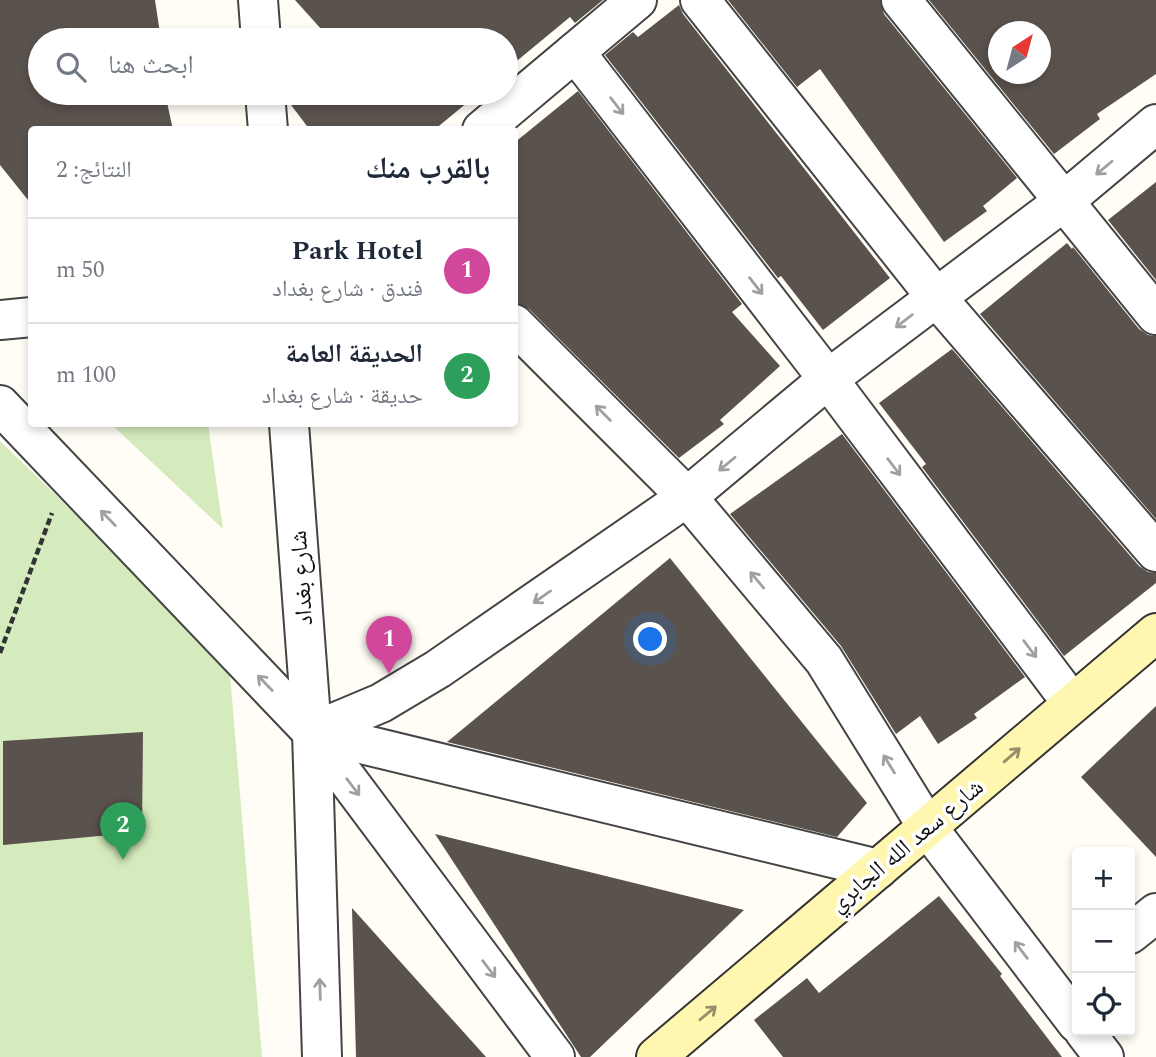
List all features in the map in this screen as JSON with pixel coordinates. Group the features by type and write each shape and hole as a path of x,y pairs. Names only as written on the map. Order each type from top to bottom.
{"main road":[{"name":"شارع سعد الله الجابري","path":"656,1057 1156,633"}],"street":[{"path":"258,0 260,28"},
{"path":"518,100 637,0"},
{"path":"701,0 936,297 1156,552"},
{"path":"901,0 1156,314"},
{"path":"575,52 828,379 1072,703"},
{"path":"266,105 268,126"},
{"path":"487,126 512,105"},
{"path":"312,732 381,703 438,669 687,497 828,379 1063,202 1156,124"},
{"path":"0,320 28,317"},
{"path":"518,328 687,497 824,660 928,828 1066,984 1072,1005"},
{"path":"0,405 312,732 555,1057"},
{"name":"شارع بغداد","path":"289,427 312,732 322,1057"},
{"path":"312,732 877,869"},
{"path":"1135,930 1156,913"},
{"path":"1088,1036 1104,1057"}],"path":[{"path":"0,653 54,508"}],"green space":[{"path":"114,427 208,427 223,529"},
{"path":"0,441 229,662 262,1057 0,1057"}],"building":[{"path":"0,0 155,0 159,28 28,28 28,105 168,105 172,126 28,126 28,200 0,165"},
{"path":"295,0 603,0 575,23 570,17 518,60 518,28 320,28"},
{"path":"728,0 880,0 884,14 1017,178 983,206 987,211 944,242 820,69 797,87"},
{"path":"929,0 1156,0 1156,74 1097,114 1100,119 1054,154 997,84 1051,84 1051,21 988,21 988,73"},
{"path":"679,5 683,14 890,278 823,330 781,276 778,278 605,55 633,32 638,37"},
{"path":"578,91 742,304 732,312 780,366 720,420 724,424 679,458 529,309 518,305 518,140"},
{"path":"291,105 464,105 439,126 307,126"},
{"path":"1156,182 1156,280 1108,220"},
{"path":"1067,243 1139,329 1148,335 1156,336 1156,519 980,314"},
{"path":"952,349 1139,566 1148,572 1156,573 1156,583 1064,656 922,467 926,464 879,403"},
{"path":"842,434 1025,677 974,714 977,718 938,744 920,716 896,734 841,646 730,514"},
{"path":"670,558 867,803 837,837 447,742"},
{"path":"1156,706 1156,857 1081,777"},
{"path":"143,732 142,832 3,845 3,741"},
{"path":"435,834 744,910 590,1057 581,1057"},
{"path":"939,896 1002,974 1000,976 1062,1057 783,1057 754,1020 807,978 819,993"},
{"path":"352,908 486,1057 356,1057"}],"place":[{"name":"Park Hotel","path":"389,674"},
{"name":"الحديقة العامة","path":"123,860"}]}
